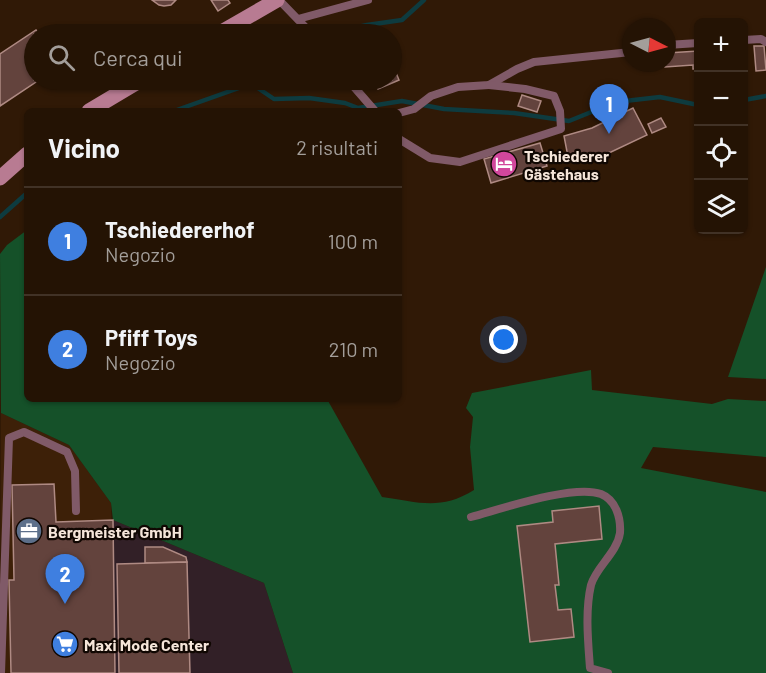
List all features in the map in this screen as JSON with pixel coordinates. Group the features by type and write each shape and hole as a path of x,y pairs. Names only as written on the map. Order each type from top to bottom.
{"main road":[{"path":"236,24 278,0"},
{"path":"95,108 125,90"},
{"path":"0,178 24,157"}],"lane":[{"path":"278,0 303,24"},
{"path":"298,19 368,0"},
{"path":"748,40 761,39 766,42"},
{"path":"676,44 694,43"},
{"path":"489,85 534,62 622,53"},
{"path":"402,112 414,109 423,100 458,87 489,85 525,89 554,96 561,126 561,129 460,162 429,158 402,141"},
{"path":"357,90 372,108"},
{"path":"1,673 9,438 24,432 67,452 75,471 76,511"},
{"path":"471,517 559,493 600,494 613,502 619,517 620,534 611,554 591,583 588,618 590,668 608,673"}],"shaded area":[{"path":"1,413 69,445 111,503 115,673 0,673"},
{"path":"113,520 264,583 293,673 115,673"}],"green space":[{"path":"24,232 24,402 329,402 382,497 418,503 439,503 462,497 474,490 470,447 473,417 466,408 472,393 591,370 592,390 712,404 728,399 766,401 766,457 653,447 641,468 766,492 766,673 293,673 264,583 113,520 111,503 69,445 1,413 0,254 7,245"},
{"path":"766,267 766,379 728,377"}],"building":[{"path":"152,0 176,0 171,5 164,6"},
{"path":"211,0 228,0 230,3 218,11"},
{"path":"24,38 24,90 0,106 0,54"},
{"path":"754,46 764,46 766,70 756,71"},
{"path":"694,51 694,69 693,65 676,66 676,52"},
{"path":"522,95 541,101 537,112 518,106"},
{"path":"633,108 647,135 611,152 569,162 564,136 592,128"},
{"path":"661,118 666,127 652,133 648,124"},
{"path":"540,143 547,166 491,183 484,159"},
{"path":"54,484 56,522 113,520 115,673 11,673 9,580 14,580 12,485"},
{"path":"599,506 602,539 555,544 559,585 555,585 558,610 571,609 574,637 530,642 517,526 553,522 552,511"},
{"path":"145,547 163,547 186,557 187,562 145,563"},
{"path":"187,562 190,673 119,673 117,564"}],"waterway":[{"path":"374,24 402,20 424,0"},
{"path":"182,108 233,90"},
{"path":"261,90 274,99 309,98 345,103 358,108"},
{"path":"748,99 766,96"},
{"path":"358,108 402,101 444,109 514,113 569,121 616,102 660,97 694,104"},
{"path":"0,217 24,196"}],"place":[{"name":"Tschiedererhof","path":"609,134"},
{"name":"Tschiederer Gästehaus","path":"504,164"},
{"name":"Bergmeister GmbH","path":"29,531"},
{"name":"Pfiff Toys","path":"65,604"},
{"name":"Maxi Mode Center","path":"65,644"}]}
